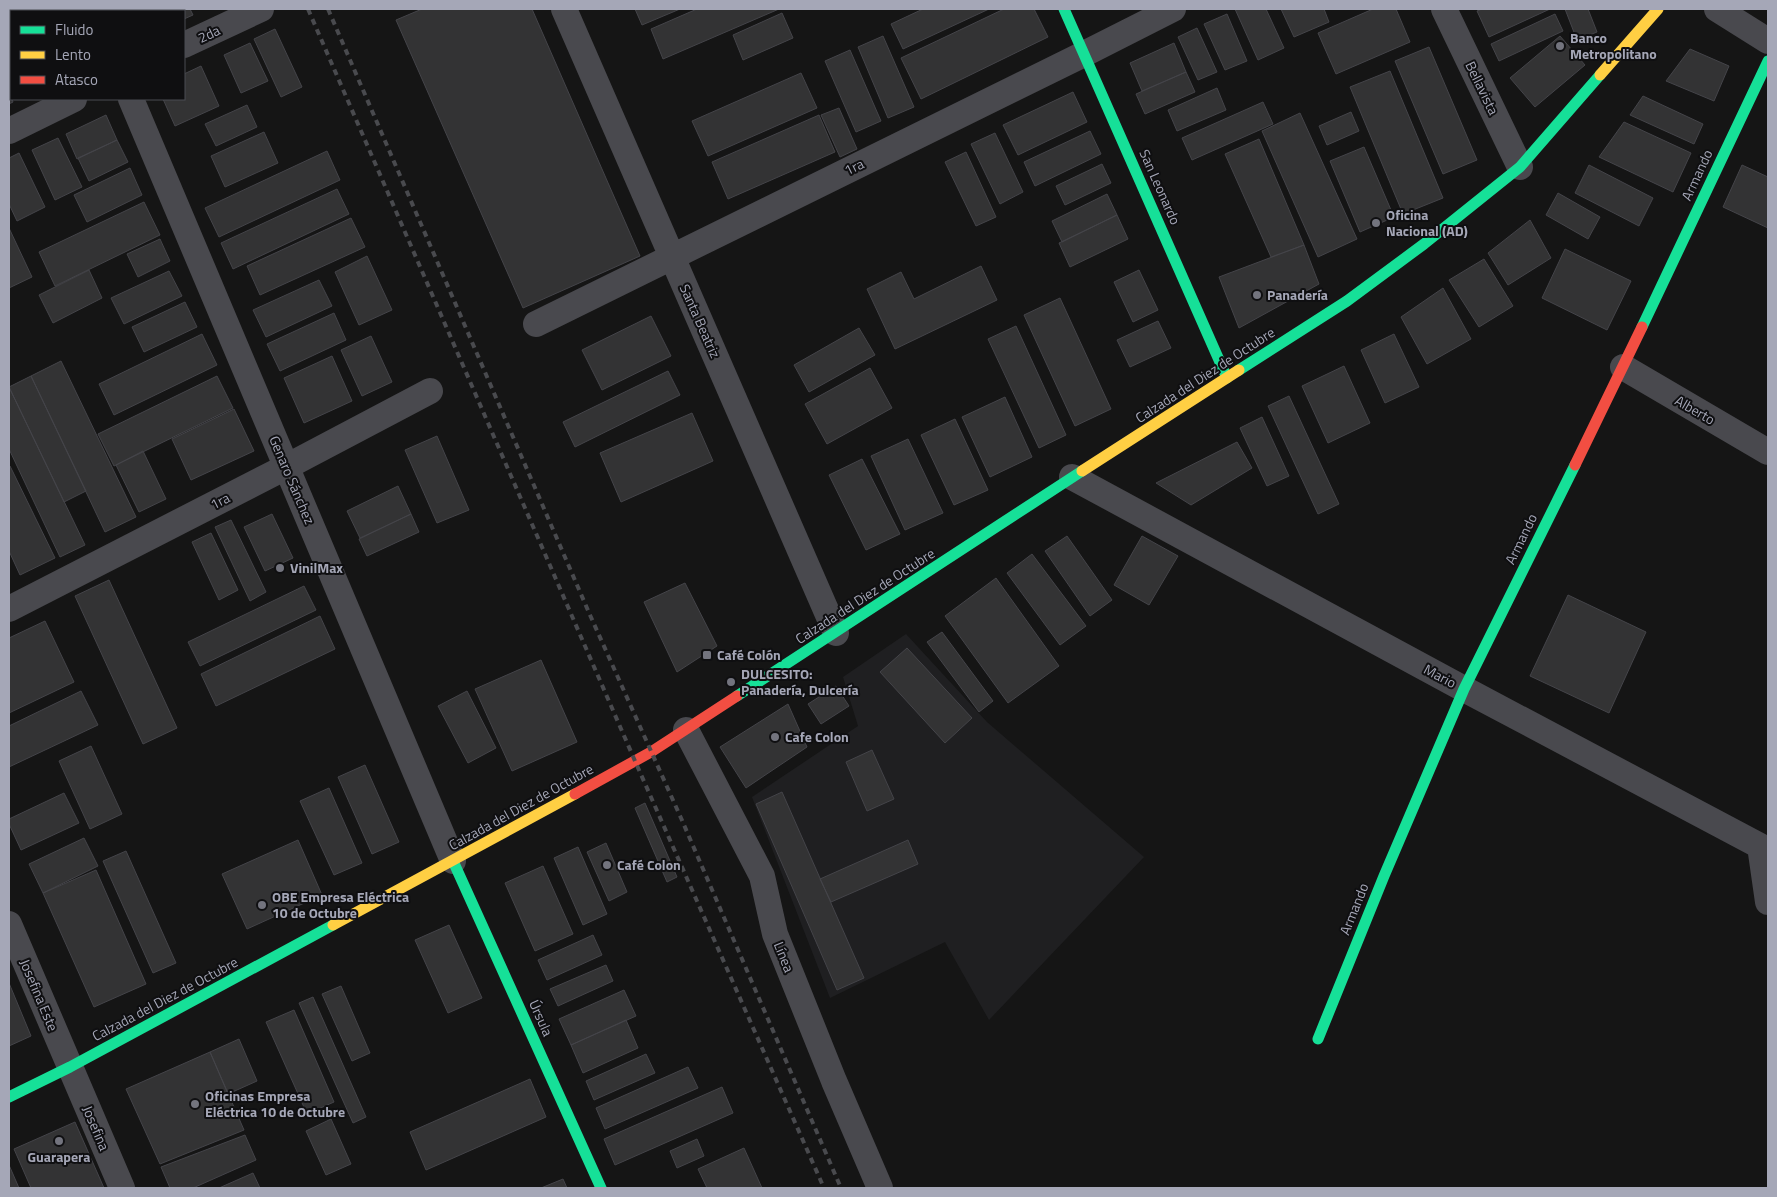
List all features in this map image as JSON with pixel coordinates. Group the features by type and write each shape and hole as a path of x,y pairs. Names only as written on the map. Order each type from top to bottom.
{"main road":[{"name":"San Leonardo","path":"1064,9 1227,378"},
{"name":"Calzada del Diez de Octubre","path":"9,1097 70,1067 651,752 836,633 1072,477 1347,301 1424,244 1520,167 1658,9"},
{"name":"Armando","path":"1318,1039 1384,876 1464,689 1622,367 1768,61"},
{"name":"Úrsula","path":"453,861 601,1188"}],"street":[{"name":"2da","path":"185,45 261,9"},
{"name":"Santa Beatriz","path":"564,9 836,633"},
{"name":"1ra","path":"536,324 1173,9"},
{"name":"Bellavista","path":"1444,9 1520,167"},
{"path":"1717,9 1768,41"},
{"path":"9,132 72,100"},
{"name":"Genaro Sánchez","path":"131,100 453,861"},
{"name":"Alberto","path":"1622,367 1768,452"},
{"name":"1ra","path":"9,609 430,391"},
{"name":"Mario","path":"1072,477 1464,689 1760,846 1768,902"},
{"name":"Línea","path":"686,730 762,876 775,934 834,1081 880,1188"},
{"name":"Josefina Este","path":"9,924 70,1067"},
{"name":"Josefina","path":"70,1067 122,1188"}],"shaded area":[{"path":"906,634 987,722 1144,857 989,1020 945,942 830,998 752,797 858,726 843,677"}],"building":[{"path":"9,9 57,9 10,10 10,20"},
{"path":"190,9 193,15 185,19 185,10 128,10"},
{"path":"422,9 532,9 640,256 523,308 396,20"},
{"path":"635,9 680,9 642,25"},
{"path":"697,9 779,9 663,59 651,29"},
{"path":"923,9 989,9 903,49 891,24"},
{"path":"1004,9 1034,9 1048,37 921,99 901,58"},
{"path":"1235,9 1266,9 1284,48 1258,60"},
{"path":"1281,9 1324,9 1329,22 1294,37"},
{"path":"1373,9 1396,9 1410,42 1336,74 1318,33"},
{"path":"1482,9 1550,9 1489,37 1477,11"},
{"path":"1565,9 1588,9 1597,32 1577,40"},
{"path":"782,13 793,38 743,60 733,35"},
{"path":"1227,14 1247,61 1225,70 1204,24"},
{"path":"1555,14 1563,31 1499,61 1491,44"},
{"path":"1197,28 1217,72 1198,80 1178,37"},
{"path":"275,29 302,87 281,97 254,39"},
{"path":"883,36 914,107 888,118 858,47"},
{"path":"1560,36 1585,65 1535,107 1510,78"},
{"path":"9,41 10,94 9,92"},
{"path":"250,43 268,81 241,93 224,55"},
{"path":"1174,43 1186,72 1142,91 1130,63"},
{"path":"1429,47 1477,160 1443,174 1395,61"},
{"path":"1690,49 1729,66 1714,101 1666,81"},
{"path":"850,50 881,121 856,132 825,61"},
{"path":"201,66 219,106 175,126 163,100 185,100 185,74"},
{"path":"1390,71 1443,198 1403,214 1350,87"},
{"path":"1186,72 1195,92 1145,114 1136,94"},
{"path":"801,73 817,108 708,156 692,121"},
{"path":"1217,88 1226,110 1177,131 1168,110"},
{"path":"9,92 10,100 13,102 9,104"},
{"path":"1073,92 1087,122 1018,155 1003,125"},
{"path":"1643,96 1703,124 1694,144 1630,115"},
{"path":"1263,102 1273,124 1192,160 1182,138"},
{"path":"247,105 257,127 216,146 205,124"},
{"path":"839,108 857,149 840,157 821,115"},
{"path":"1351,112 1359,131 1327,145 1319,126"},
{"path":"1300,113 1357,239 1318,257 1262,131"},
{"path":"106,115 117,140 77,159 66,134"},
{"path":"819,115 835,152 728,199 712,162"},
{"path":"1624,122 1691,153 1673,192 1599,157"},
{"path":"1090,131 1101,154 1035,186 1024,162"},
{"path":"264,132 278,163 225,187 211,156"},
{"path":"995,133 1023,192 1000,204 971,144"},
{"path":"58,138 82,187 55,200 32,150"},
{"path":"1259,139 1304,245 1271,257 1225,154"},
{"path":"117,140 128,162 89,181 78,158"},
{"path":"1364,147 1394,217 1360,232 1330,161"},
{"path":"327,151 340,180 219,237 205,208"},
{"path":"966,152 996,217 976,226 945,162"},
{"path":"19,153 45,207 17,221 9,204 9,158"},
{"path":"1102,164 1111,183 1065,205 1056,186"},
{"path":"1589,165 1653,198 1639,226 1575,193"},
{"path":"1742,165 1768,177 1768,228 1723,207"},
{"path":"130,168 142,195 87,222 74,195"},
{"path":"337,189 349,214 233,269 221,243"},
{"path":"1558,193 1600,217 1588,239 1546,215"},
{"path":"1107,194 1117,215 1062,242 1052,221"},
{"path":"144,202 160,235 55,286 39,252"},
{"path":"1117,215 1128,239 1070,267 1059,243"},
{"path":"351,218 365,247 260,295 247,266"},
{"path":"1530,220 1551,258 1508,285 1488,253"},
{"path":"9,228 32,277 9,288"},
{"path":"160,239 170,261 138,277 127,254"},
{"path":"1304,245 1319,284 1239,328 1219,277"},
{"path":"1565,249 1631,281 1607,330 1542,298"},
{"path":"367,256 392,310 359,325 335,272"},
{"path":"1484,259 1513,306 1479,327 1449,280"},
{"path":"981,266 997,300 895,349 867,289 901,272 914,299"},
{"path":"89,270 102,298 53,323 39,295"},
{"path":"1139,270 1158,310 1133,322 1114,282"},
{"path":"169,271 182,296 124,324 111,298"},
{"path":"319,280 332,306 266,337 253,310"},
{"path":"1443,288 1471,339 1427,364 1401,317"},
{"path":"1060,298 1111,409 1075,426 1024,315"},
{"path":"185,302 197,327 144,352 132,327"},
{"path":"334,313 346,340 280,371 267,344"},
{"path":"651,316 671,356 602,390 582,350"},
{"path":"1158,321 1171,348 1130,367 1117,340"},
{"path":"1016,326 1066,435 1039,448 988,339"},
{"path":"859,328 875,355 809,392 794,365"},
{"path":"202,334 217,365 114,415 99,384"},
{"path":"1394,334 1419,387 1385,403 1361,350"},
{"path":"371,336 392,382 362,396 341,350"},
{"path":"332,356 352,401 304,423 284,378"},
{"path":"61,361 136,517 105,532 31,376"},
{"path":"1344,366 1370,423 1328,443 1302,386"},
{"path":"870,368 892,408 827,444 805,404"},
{"path":"668,371 680,395 575,447 563,422"},
{"path":"31,376 86,491 64,502 9,387"},
{"path":"217,376 233,408 114,466 98,434"},
{"path":"9,387 85,545 60,557 9,449"},
{"path":"1289,396 1339,504 1318,514 1268,406"},
{"path":"1005,397 1032,457 990,477 962,417"},
{"path":"234,409 254,451 191,480 172,439"},
{"path":"692,413 713,461 621,502 600,453"},
{"path":"1262,417 1289,476 1267,486 1240,428"},
{"path":"955,419 988,490 954,505 921,435"},
{"path":"437,436 469,510 437,523 405,450"},
{"path":"908,439 943,513 905,530 871,456"},
{"path":"1237,442 1252,468 1191,505 1156,483"},
{"path":"143,451 166,499 139,512 116,465"},
{"path":"862,459 900,534 866,550 829,475"},
{"path":"10,466 55,558 20,575 9,551"},
{"path":"398,486 411,514 360,538 347,511"},
{"path":"272,514 293,558 265,571 244,527"},
{"path":"411,514 419,532 367,556 359,539"},
{"path":"231,520 266,592 250,601 215,527"},
{"path":"211,533 238,590 219,600 192,542"},
{"path":"1067,536 1112,600 1090,616 1045,551"},
{"path":"1142,536 1178,556 1149,605 1114,585"},
{"path":"1032,554 1086,626 1060,645 1007,573"},
{"path":"996,578 1059,666 1008,703 945,616"},
{"path":"109,580 177,728 143,744 75,596"},
{"path":"685,583 717,646 677,672 644,602"},
{"path":"304,586 316,610 200,666 188,642"},
{"path":"1568,595 1646,632 1609,713 1530,676"},
{"path":"320,616 335,649 216,706 201,674"},
{"path":"45,621 74,682 9,713 9,638"},
{"path":"942,632 993,701 979,712 927,642"},
{"path":"907,648 972,718 945,743 880,672"},
{"path":"541,660 577,742 512,771 475,689"},
{"path":"836,686 849,706 821,724 808,704"},
{"path":"81,691 98,725 9,767 9,726"},
{"path":"467,691 496,748 468,763 438,706"},
{"path":"788,704 807,747 746,788 720,747"},
{"path":"91,746 122,814 90,829 59,761"},
{"path":"872,750 894,799 867,811 846,762"},
{"path":"365,765 399,842 372,854 338,777"},
{"path":"329,788 362,863 334,875 300,801"},
{"path":"782,792 864,978 837,990 756,804"},
{"path":"64,793 79,823 21,850 9,824 9,819"},
{"path":"645,803 677,877 667,882 635,808"},
{"path":"84,838 98,866 43,893 29,864"},
{"path":"298,840 322,895 247,929 222,874"},
{"path":"908,840 918,864 831,902 820,879"},
{"path":"606,843 627,892 609,901 587,852"},
{"path":"578,847 607,914 583,925 554,858"},
{"path":"126,851 176,963 153,973 103,861"},
{"path":"543,866 573,934 535,951 505,883"},
{"path":"96,870 146,984 94,1007 43,893"},
{"path":"449,925 482,998 448,1013 415,940"},
{"path":"593,935 602,955 547,980 538,960"},
{"path":"606,965 613,981 558,1006 550,989"},
{"path":"9,983 31,1036 9,1046"},
{"path":"341,986 370,1053 352,1061 322,994"},
{"path":"624,990 636,1016 571,1045 559,1019"},
{"path":"313,997 366,1117 353,1123 299,1003"},
{"path":"294,1010 334,1102 307,1114 266,1022"},
{"path":"626,1020 638,1048 583,1073 571,1045"},
{"path":"239,1039 257,1081 228,1094 210,1052"},
{"path":"210,1052 244,1130 160,1164 126,1089"},
{"path":"646,1054 655,1073 594,1100 586,1081"},
{"path":"688,1067 698,1088 605,1129 596,1108"},
{"path":"530,1079 546,1117 426,1170 410,1132"},
{"path":"722,1087 733,1113 615,1165 604,1139"},
{"path":"331,1119 351,1164 326,1175 306,1131"},
{"path":"75,1122 104,1188 31,1188 14,1149"},
{"path":"245,1135 256,1160 193,1188 170,1188 161,1167"},
{"path":"697,1139 704,1156 677,1168 670,1151"},
{"path":"744,1148 762,1188 707,1188 698,1169"},
{"path":"9,1165 19,1188 9,1188"},
{"path":"253,1173 260,1188 219,1188"},
{"path":"563,1179 567,1188 541,1188"}],"railway":[{"path":"308,9 635,761 824,1188"},
{"path":"328,9 590,615 681,818 841,1188"}],"traffic: fast":[{"path":"1064,9 1227,378"},
{"path":"1642,327 1768,61"},
{"path":"1239,370 1347,301 1424,244 1520,167 1600,75"},
{"path":"1318,1039 1384,876 1464,689 1575,465"},
{"path":"737,696 1082,471"},
{"path":"453,861 601,1188"},
{"path":"9,1097 70,1067 333,925"}],"traffic: slow":[{"path":"1600,75 1658,9"},
{"path":"1082,471 1239,370"},
{"path":"333,925 575,794"}],"traffic: jam":[{"path":"1575,465 1642,327"},
{"path":"575,794 651,752 737,696"}],"place":[{"name":"Banco Metropolitano","path":"1560,46"},
{"name":"Oficina Nacional (AD)","path":"1376,223"},
{"name":"Panadería","path":"1257,295"},
{"name":"VinilMax","path":"280,568"},
{"name":"Café Colón","path":"707,655"},
{"name":"DULCESITO: Panadería, Dulcería","path":"731,682"},
{"name":"Cafe Colon","path":"775,737"},
{"name":"Café Colon","path":"607,865"},
{"name":"OBE Empresa Eléctrica 10 de Octubre","path":"262,905"},
{"name":"Oficinas Empresa Eléctrica 10 de Octubre","path":"195,1104"},
{"name":"Guarapera","path":"59,1141"}]}
